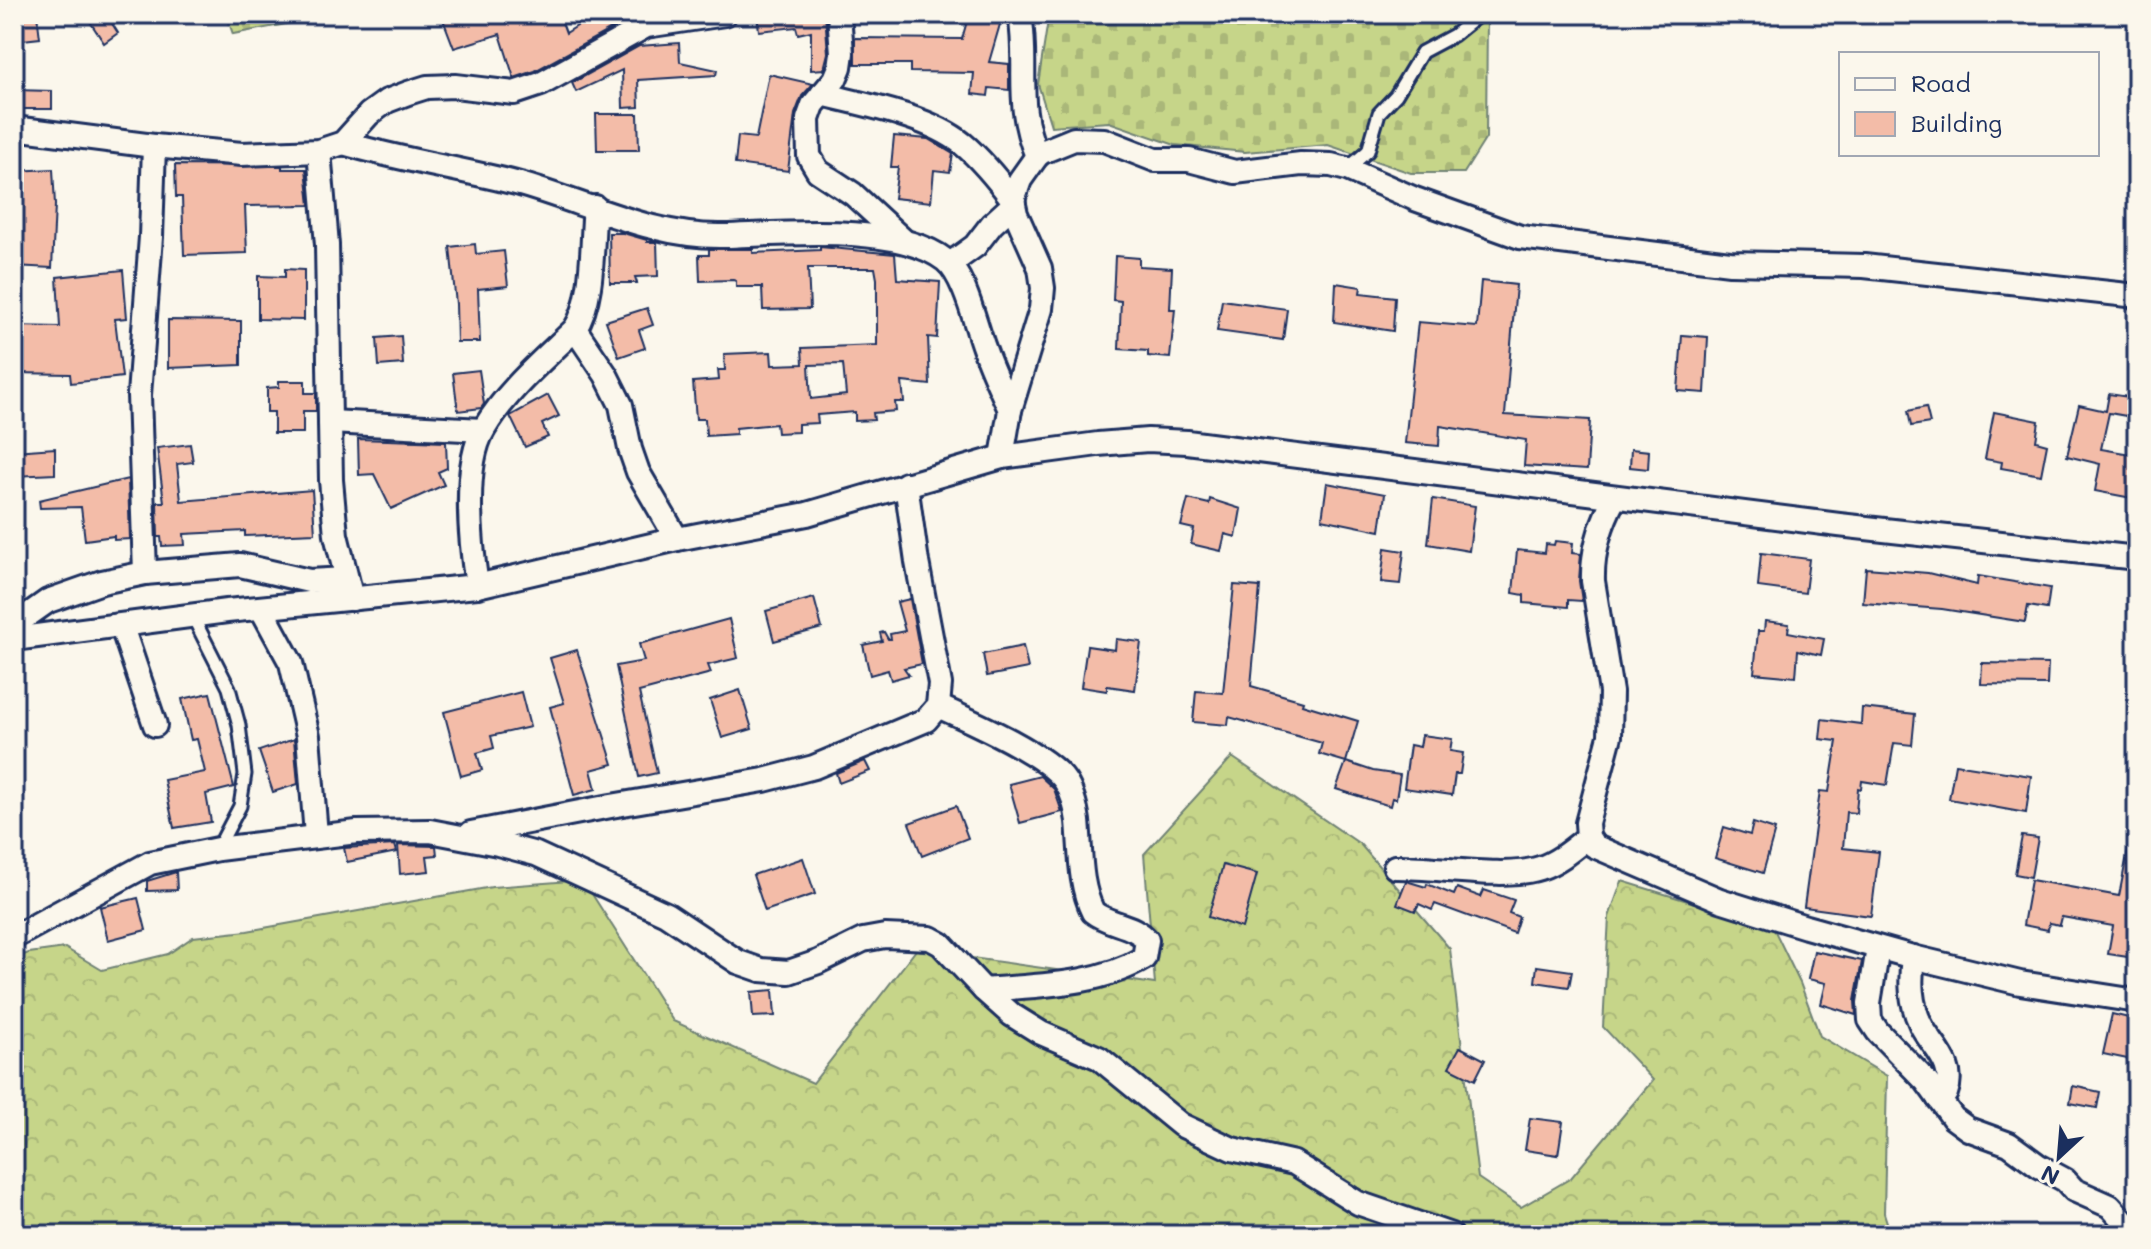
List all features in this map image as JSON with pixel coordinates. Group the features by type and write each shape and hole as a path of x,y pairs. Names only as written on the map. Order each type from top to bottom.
{"street":[{"path":"14,128 242,154 319,151 343,143 369,114 387,101 417,90 455,86 514,93 541,84 646,26 725,14"},
{"path":"839,14 840,67 835,79 813,105 808,119 809,156 818,171 853,194 904,241"},
{"path":"1020,14 1023,35 1021,92 1024,116 1037,156"},
{"path":"822,94 932,126 961,142 984,164 1013,202 1040,268 1043,288 1041,309 1010,410 1002,457"},
{"path":"950,264 975,246 1013,202 1020,180 1037,156 1066,142 1087,139 1115,143 1155,160 1189,160 1225,171 1301,164 1331,165 1520,237 1730,263 1864,266 2137,296"},
{"path":"343,143 516,183 646,225 684,233 721,236 779,233 855,235 904,241 932,252 950,264 958,275 985,352 1010,410"},
{"path":"145,573 139,395 151,237 154,146"},
{"path":"319,151 327,245 331,480 336,535 349,589"},
{"path":"477,586 471,547 470,506 474,467 483,430 517,387 575,329 581,319 587,299 595,207"},
{"path":"575,329 606,375 621,405 638,472 677,539"},
{"path":"330,422 483,430"},
{"path":"14,639 261,608 349,589 477,586 677,539 807,514 1002,457 1148,440 1187,442 1839,525 2137,558"},
{"path":"454,835 764,780 814,767 926,720 938,706 940,684 906,484"},
{"path":"1615,497 1604,517 1592,563 1611,692 1610,736 1587,823 1588,837 1602,851 1720,900 1878,948 2020,983 2137,1001"},
{"path":"14,625 48,601 102,582 145,573 240,565 349,589"},
{"path":"261,608 291,663 308,736 316,835"},
{"path":"122,627 155,725"},
{"path":"938,706 995,733 1040,759 1063,777 1073,795 1082,874 1093,912 1116,925 1142,934 1147,940 1144,958 1128,968 1076,981 984,990"},
{"path":"14,937 150,863 218,849 316,835 403,831 454,835 536,854 574,870 666,914 738,962 761,970 789,972 863,940 916,935 930,938 941,944 1012,1015 1041,1033 1099,1058 1181,1125 1232,1149 1294,1163 1358,1203 1451,1235"},
{"path":"1395,867 1511,872 1536,870 1566,855 1588,837"},
{"path":"1878,948 1869,1003 1870,1020 1926,1081 1953,1118 1968,1129 2009,1144 2065,1180 2074,1190 2110,1206 2136,1235"},
{"path":"1913,957 1910,981 1913,1002 1921,1025 1945,1062 1948,1077 1946,1093 1938,1098"}],"lane":[{"path":"1347,169 1368,151 1379,113 1402,87 1422,52 1454,35 1480,14"},
{"path":"193,617 229,688 239,725 245,774 240,806 218,849"}],"green space":[{"path":"226,14 340,14 233,34"},
{"path":"1049,14 1487,14 1486,138 1464,173 1411,173 1328,145 1245,152 1175,145 1109,122 1051,126 1038,84"},
{"path":"1232,757 1360,844 1450,949 1478,1178 1521,1207 1571,1178 1653,1080 1603,1027 1609,917 1622,881 1773,927 1800,983 1820,1036 1887,1076 1884,1213 1891,1235 14,1235 14,958 65,948 102,970 168,954 193,937 247,931 492,887 583,880 673,1021 813,1083 916,950 1155,984 1144,854"}],"building":[{"path":"14,14 37,14 40,38 14,41"},
{"path":"85,14 106,14 118,33 104,43"},
{"path":"441,14 559,14 566,33 596,14 631,14 633,17 535,71 514,78 500,34 454,48"},
{"path":"757,14 825,14 828,53 824,69 811,70 811,31 798,34 796,27 759,31"},
{"path":"969,14 1003,14 989,62 1009,64 1009,90 989,88 988,96 972,94 974,73 910,72 910,64 855,64 855,38 962,39"},
{"path":"679,43 680,62 717,70 716,75 638,80 639,107 623,108 622,70 576,92 572,83 639,46"},
{"path":"769,74 813,84 802,96 795,114 788,171 735,164 738,136 756,138"},
{"path":"14,90 52,91 52,109 14,109"},
{"path":"596,114 638,114 639,150 597,150"},
{"path":"894,136 928,139 953,154 950,172 934,170 931,202 894,198 898,167 891,167"},
{"path":"175,165 306,169 310,205 245,206 247,253 184,255 182,197 176,197"},
{"path":"53,169 52,268 14,266 14,171"},
{"path":"609,233 623,233 647,242 657,242 658,276 635,277 637,283 610,283"},
{"path":"475,244 476,254 504,251 508,286 478,289 480,342 457,342 450,247"},
{"path":"820,247 895,254 897,279 940,282 937,338 928,337 930,385 902,382 904,402 895,402 896,411 873,413 874,420 855,421 855,412 817,415 818,423 798,424 798,432 777,433 776,424 736,428 736,434 706,436 705,419 696,419 693,382 719,380 718,370 725,370 724,354 771,352 772,365 803,364 802,348 877,345 877,279 875,268 808,268 810,309 763,310 762,287 736,287 733,280 700,281 699,255 709,255 709,249 753,249 753,253 820,250","holes":["843,364 846,395 811,399 809,365"]},
{"path":"1115,256 1139,258 1139,266 1172,268 1170,309 1175,309 1170,358 1148,356 1148,351 1119,349 1121,301 1113,300"},
{"path":"285,269 304,270 304,320 258,319 258,276 285,277"},
{"path":"123,270 127,318 115,319 122,377 71,383 70,374 14,373 14,326 60,327 57,277"},
{"path":"1481,281 1516,285 1505,415 1590,420 1587,470 1524,466 1526,440 1440,426 1439,446 1405,443 1418,322 1477,327"},
{"path":"1336,283 1361,287 1360,293 1395,297 1393,331 1334,322"},
{"path":"1222,300 1287,309 1283,340 1217,331"},
{"path":"647,308 653,325 639,330 645,348 619,357 606,321"},
{"path":"168,320 241,321 241,365 168,368"},
{"path":"1682,335 1708,337 1705,393 1678,391"},
{"path":"401,336 403,364 379,366 377,338"},
{"path":"479,370 484,404 481,408 458,411 453,373"},
{"path":"279,381 305,381 305,393 316,393 316,411 303,411 303,433 274,433 274,412 267,412 267,388 279,387"},
{"path":"2109,394 2135,398 2132,417 2109,413 2101,449 2137,455 2137,499 2095,491 2100,464 2067,456 2079,405 2106,411"},
{"path":"548,395 559,416 542,424 548,437 525,447 510,416"},
{"path":"1926,407 1930,423 1911,426 1908,411"},
{"path":"1994,412 2039,421 2036,441 2047,444 2041,475 2001,468 2002,462 1985,459"},
{"path":"358,439 446,442 447,468 438,472 444,485 391,509 374,474 359,475"},
{"path":"190,444 193,462 177,464 181,501 312,490 315,533 245,536 245,531 184,534 185,545 162,546 161,537 158,537 157,502 164,502 157,448"},
{"path":"55,448 55,474 14,476 14,451"},
{"path":"1631,449 1649,451 1648,469 1630,467"},
{"path":"128,479 130,539 114,540 114,536 85,540 81,507 40,508 39,500"},
{"path":"1327,483 1385,494 1380,531 1322,519"},
{"path":"1188,499 1209,504 1210,499 1241,509 1236,537 1225,534 1221,551 1191,544 1194,529 1181,526"},
{"path":"1433,499 1475,506 1469,551 1428,544"},
{"path":"1555,541 1573,543 1572,553 1581,554 1579,581 1582,601 1568,600 1568,607 1524,603 1524,595 1513,593 1517,550 1545,553 1546,544 1554,545"},
{"path":"1385,548 1404,551 1400,584 1381,582"},
{"path":"1761,553 1809,559 1805,593 1758,587"},
{"path":"1866,568 1928,573 1977,585 1978,576 2050,588 2047,609 2028,606 2025,622 1942,609 1863,603"},
{"path":"1234,585 1260,587 1251,686 1358,721 1346,762 1319,754 1322,743 1229,717 1228,725 1193,722 1196,691 1223,693"},
{"path":"814,598 822,628 774,641 766,611"},
{"path":"910,599 922,664 904,668 909,675 891,680 888,670 870,675 863,645 882,641 880,633 884,632 891,639 890,634 905,631 897,602"},
{"path":"729,619 738,658 708,665 711,673 639,692 657,773 639,777 616,666 644,661 639,644"},
{"path":"1765,621 1789,624 1788,632 1824,639 1821,655 1798,650 1796,677 1754,673 1758,631 1764,631"},
{"path":"1116,639 1141,642 1135,690 1107,686 1107,691 1081,687 1087,646 1115,650"},
{"path":"1023,646 1028,668 987,676 983,654"},
{"path":"577,650 613,764 591,770 596,789 574,795 550,707 564,703 550,658"},
{"path":"1982,663 2048,664 2047,685 1981,684"},
{"path":"740,690 752,729 722,738 710,700"},
{"path":"521,692 530,727 491,736 494,748 477,753 482,770 461,776 444,712"},
{"path":"210,693 234,787 206,794 211,822 174,828 164,780 205,772 197,739 191,740 182,699"},
{"path":"1862,708 1915,714 1912,745 1894,743 1887,785 1862,781 1861,789 1858,788 1856,813 1846,812 1843,848 1879,852 1871,916 1804,907 1820,791 1829,792 1837,741 1820,739 1822,719 1861,724"},
{"path":"1422,735 1452,739 1450,751 1463,753 1460,774 1455,774 1452,795 1404,788 1410,745 1420,747"},
{"path":"294,739 298,784 273,792 259,751"},
{"path":"865,761 870,771 839,783 836,773"},
{"path":"1346,762 1373,771 1400,775 1396,799 1392,798 1390,806 1336,789"},
{"path":"1955,764 2031,776 2026,813 1949,799"},
{"path":"1040,776 1054,789 1062,812 1020,823 1009,784"},
{"path":"956,806 968,838 922,856 909,823"},
{"path":"1753,823 1775,830 1763,873 1715,858 1724,827 1750,835"},
{"path":"2022,836 2038,838 2031,877 2015,874"},
{"path":"395,845 397,852 347,862 344,848"},
{"path":"398,845 436,846 437,855 427,856 429,871 400,874"},
{"path":"2129,845 2137,845 2137,937 2131,936 2128,957 2108,954 2113,926 2062,917 2060,925 2049,923 2048,930 2023,925 2031,880 2119,896"},
{"path":"803,858 815,894 765,911 753,875"},
{"path":"1223,865 1257,874 1242,928 1208,917"},
{"path":"176,872 177,890 147,891 147,881"},
{"path":"1406,881 1426,887 1427,884 1454,895 1457,888 1481,897 1484,890 1514,900 1509,913 1519,917 1514,933 1435,904 1432,910 1419,904 1415,911 1397,904"},
{"path":"138,898 146,930 108,940 100,907"},
{"path":"1814,951 1862,961 1855,1001 1856,1015 1821,1004 1826,983 1808,979"},
{"path":"1537,966 1572,971 1569,987 1535,982"},
{"path":"773,990 775,1016 753,1017 751,992"},
{"path":"2112,1014 2137,1020 2137,1061 2103,1054"},
{"path":"1460,1047 1485,1060 1475,1080 1449,1067"},
{"path":"2073,1086 2100,1092 2097,1108 2070,1103"},
{"path":"1530,1118 1563,1122 1558,1155 1525,1150"}]}
